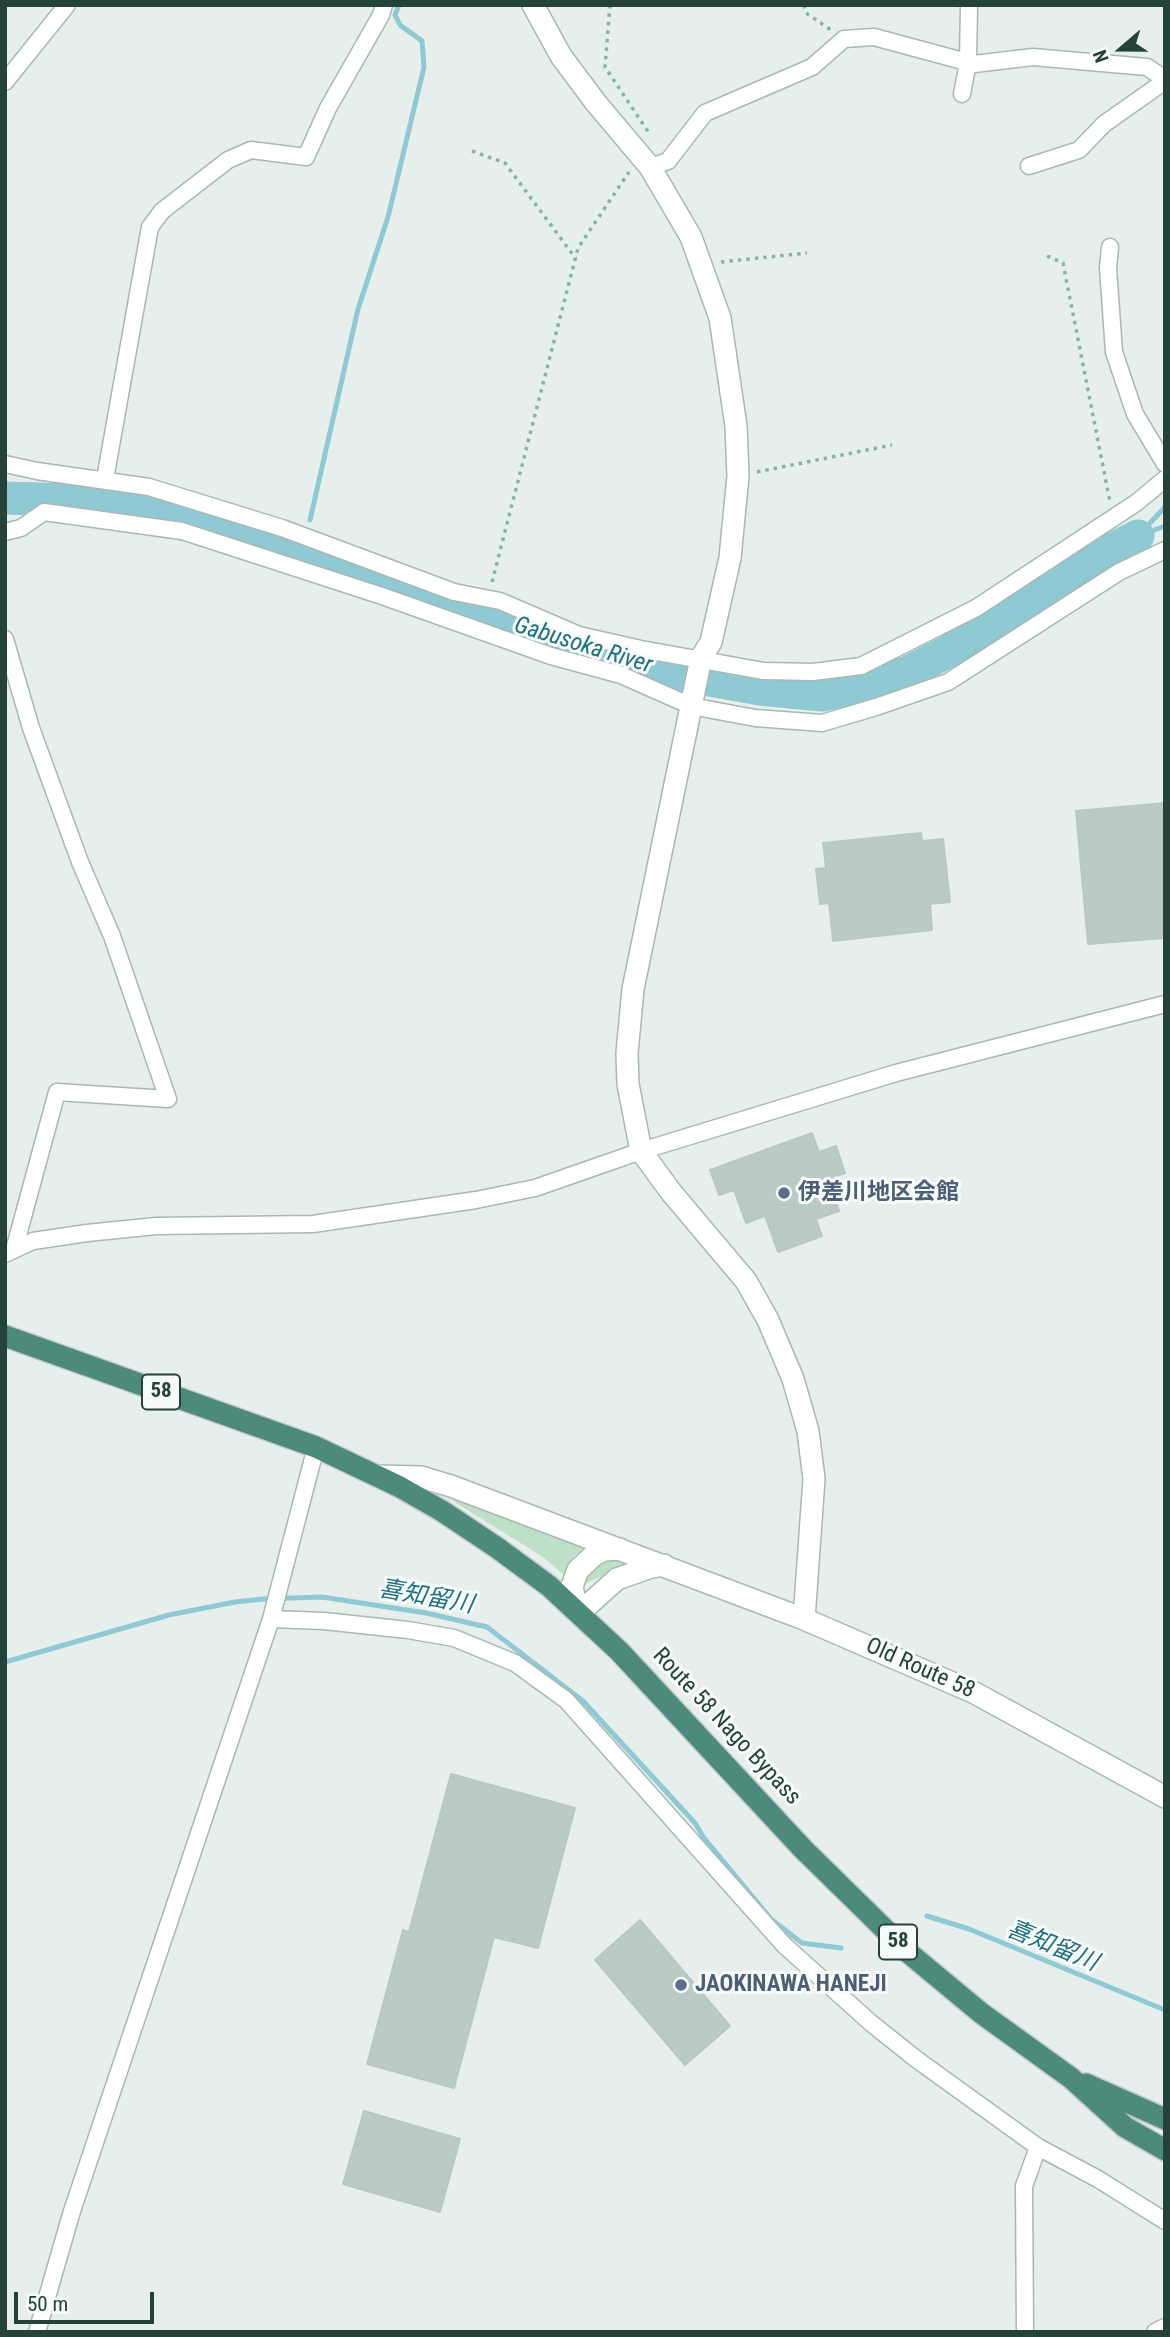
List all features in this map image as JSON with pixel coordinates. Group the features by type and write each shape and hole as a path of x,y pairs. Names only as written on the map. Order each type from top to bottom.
{"highway":[{"name":"58","path":"5,1336 316,1447"},
{"name":"Route 58 Nago Bypass","path":"316,1447 442,1511 549,1586 619,1651 803,1849 901,1945 981,2013 1071,2078 1125,2127 1165,2150"},
{"name":"Route 58 Nago Bypass","path":"1071,2078 1165,2119"}],"street":[{"path":"5,82 67,5"},
{"path":"105,479 150,227 162,211 228,160 251,149 306,156 328,108 381,15 384,5"},
{"path":"533,5 561,56 596,103 653,161 691,237 720,318 736,426 738,476 730,558 711,642 700,660 633,989 627,1053 628,1084 641,1151 671,1192 747,1281 768,1320 793,1379 808,1431 814,1479 803,1619"},
{"path":"961,94 968,62 969,5"},
{"path":"653,161 705,113 811,66 844,39 874,37 974,64 1033,57 1147,67 1165,80 1104,124 1079,150 1029,166"},
{"path":"1110,247 1108,268 1114,352 1135,414 1165,464"},
{"path":"5,464 149,486 282,528 454,592 500,601 579,635 764,671 813,672 861,666 976,608 1113,518 1165,479"},
{"path":"5,532 20,528 44,512 182,531 382,596 551,656 692,700 755,718 822,723 948,682 1119,572 1165,550"},
{"path":"5,639 31,728 80,862 112,936 168,1099 57,1092 9,1252"},
{"path":"9,1252 33,1241 88,1233 156,1226 313,1224 476,1200 535,1188 641,1151 895,1073 1165,1004"},
{"path":"37,2332 72,2211 272,1615 316,1447"},
{"name":"Old Route 58","path":"377,1476 421,1477 451,1486 803,1619 973,1692 1165,1797"},
{"path":"622,1549 604,1550 594,1555 578,1570 572,1586 579,1613 617,1579 664,1565"},
{"path":"272,1615 408,1630 454,1638 515,1663 566,1700 784,1945 889,2037 1038,2147 1098,2179 1165,2221"},
{"path":"1025,2332 1024,2186 1038,2147"},
{"path":"1155,2332 1165,2327"}],"path":[{"path":"488,599 578,248 653,161 605,67 610,5"},
{"path":"804,5 806,13 844,39"},
{"path":"472,151 505,163 576,259"},
{"path":"701,265 807,253"},
{"path":"1047,256 1063,263 1113,518"},
{"path":"738,476 892,444"}],"green space":[{"path":"452,1494 595,1544 575,1555 565,1576 543,1557 456,1503 450,1497"},
{"path":"609,1559 637,1561 582,1585 595,1566"}],"building":[{"path":"1165,803 1165,938 1088,944 1076,811"},
{"path":"921,833 922,841 943,839 950,902 930,904 932,930 833,941 829,903 820,904 816,869 826,868 823,843"},
{"name":"伊差川地区会館","path":"812,1133 819,1152 836,1146 845,1173 828,1179 839,1211 816,1219 822,1236 778,1252 765,1216 746,1223 734,1190 719,1195 710,1170"},
{"path":"451,1774 575,1808 538,1948 494,1937 454,2088 367,2064 403,1930 409,1932"},
{"path":"640,1920 730,2026 685,2065 595,1960"},
{"path":"364,2111 460,2139 440,2212 343,2184"}],"waterway":[{"path":"310,520 358,309 388,217 424,67 422,41 400,25 395,15 399,5"},
{"name":"Gabusoka River","path":"5,498 108,501 171,512 599,654 687,676 760,689 822,695 861,687 908,672 949,651 1110,550 1138,536"},
{"path":"1138,536 1165,507"},
{"path":"1141,535 1165,526"},
{"name":"喜知留川","path":"5,1662 169,1615 263,1599 322,1597 426,1613 487,1627 583,1701 695,1823 704,1838 772,1920 802,1943 841,1948"},
{"name":"喜知留川","path":"927,1916 969,1929 1165,2010"}],"place":[{"name":"伊差川地区会館","path":"784,1193"},
{"name":"JAOKINAWA HANEJI","path":"681,1985"}]}
